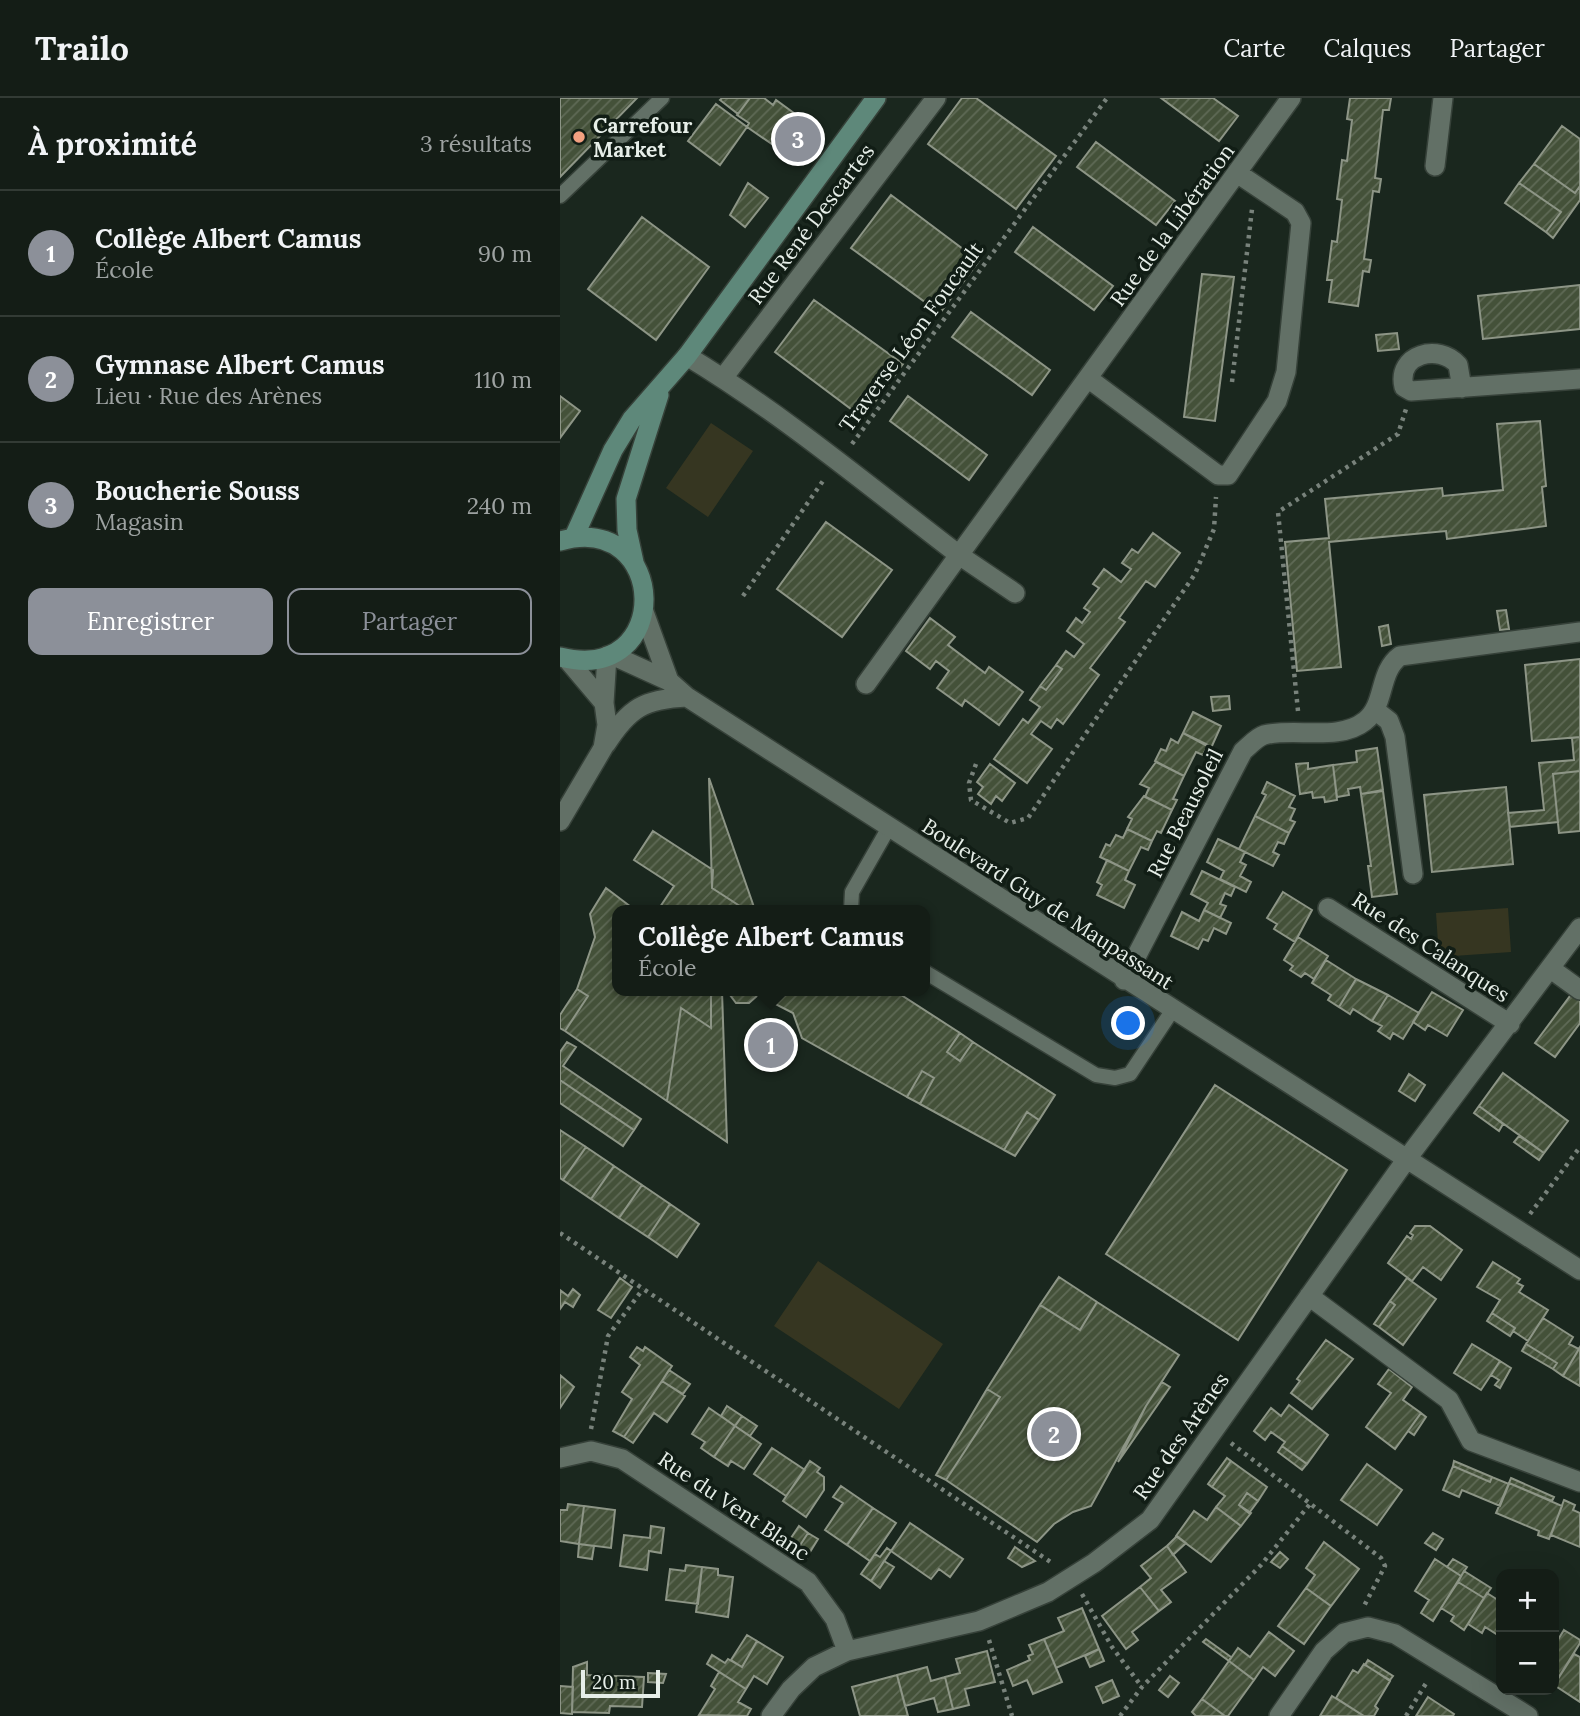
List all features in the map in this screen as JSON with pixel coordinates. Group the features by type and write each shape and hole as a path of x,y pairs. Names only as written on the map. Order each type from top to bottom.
{"main road":[{"path":"634,563 608,542 567,539 612,450 632,419 687,356 876,98"},
{"path":"564,658 592,661 610,655 629,642 639,628 644,612 644,587 634,563 627,530 626,499 660,390"}],"street":[{"name":"Rue René Descartes","path":"723,378 936,98"},
{"name":"Rue de la Libération","path":"866,684 1291,98"},
{"path":"1435,166 1443,98"},
{"path":"1089,379 1218,475 1228,475 1277,401 1286,372 1301,223 1294,212 1237,173"},
{"path":"1462,388 1458,365 1452,358 1433,353 1409,361 1403,370 1404,387 1411,391 1462,388 1580,379"},
{"path":"687,356 723,378 839,462 959,555 1015,593"},
{"path":"644,612 669,681"},
{"path":"1413,874 1395,737 1389,721 1375,710 1390,663 1399,656 1580,632"},
{"path":"603,748 607,725 604,703 610,655 669,681"},
{"path":"564,658 604,703"},
{"name":"Boulevard Guy de Maupassant","path":"669,681 687,697 888,829 1580,1270"},
{"path":"560,821 621,720 639,706 660,699 687,697"},
{"name":"Rue Beausoleil","path":"1124,980 1242,751 1262,735 1348,729 1365,722 1375,710"},
{"name":"Rue des Calanques","path":"1328,908 1510,1024"},
{"name":"Rue des Calanques","path":"1406,1160 1580,928"},
{"path":"1550,969 1580,990"},
{"name":"Rue des Arènes","path":"771,1716 791,1689 814,1667 846,1651 979,1620 1048,1592 1150,1520 1406,1160"},
{"path":"1309,1296 1449,1400 1471,1441 1580,1482"},
{"name":"Rue du Vent Blanc","path":"560,1458 591,1451 622,1459 808,1582 835,1619 846,1651"},
{"path":"1279,1716 1324,1651 1344,1633 1368,1628 1395,1634 1528,1716"}],"lane":[{"path":"560,196 663,98"},
{"path":"851,905 852,891 888,829"},
{"path":"930,975 1096,1075 1115,1079 1130,1074 1172,1011"}],"path":[{"name":"Traverse Léon Foucault","path":"743,596 1107,98"},
{"path":"1232,382 1253,200 1260,189"},
{"path":"1300,732 1279,512 1398,434 1411,391"},
{"path":"976,764 969,783 971,800 1010,823 1028,818 1195,574 1213,528 1218,475"},
{"path":"1517,1231 1580,1147"},
{"path":"560,1233 1072,1577 1112,1647 1142,1687"},
{"path":"591,1451 591,1420 608,1336 643,1289"},
{"path":"1213,1430 1381,1558 1385,1566 1364,1604 1363,1617 1368,1628"},
{"path":"1120,1716 1142,1687 1261,1566 1310,1504"},
{"path":"979,1620 989,1639 1012,1716"},
{"path":"1406,1716 1440,1662"}],"green space":[{"path":"711,423 753,451 708,517 666,488"},
{"path":"1508,908 1511,952 1439,957 1436,913"},
{"path":"818,1261 943,1344 899,1409 774,1326"}],"building":[{"name":"Carrefour Market","path":"560,98 637,98 560,177"},
{"path":"750,98 738,114 720,100"},
{"path":"750,98 764,98 773,105 776,100 817,130 795,160 747,127 749,123 737,115"},
{"path":"962,98 976,98 1056,156 1016,209 928,144"},
{"path":"1161,98 1213,98 1238,116 1219,141"},
{"path":"1350,98 1391,98 1389,110 1383,110 1375,178 1381,179 1379,192 1373,191 1364,259 1371,260 1369,272 1363,271 1358,306 1329,302 1332,280 1327,280 1332,241 1337,242 1342,200 1337,199 1342,160 1347,161 1352,120 1347,119"},
{"path":"716,104 747,127 720,165 688,141"},
{"path":"1562,126 1580,139 1580,186 1575,193 1534,164"},
{"path":"1096,142 1175,201 1156,225 1077,167"},
{"path":"1534,164 1575,193 1580,186 1580,200 1553,238 1546,232 1561,212 1519,183"},
{"path":"748,183 768,198 745,227 730,215"},
{"path":"1519,183 1561,212 1546,232 1505,203"},
{"path":"891,195 979,261 940,313 851,248"},
{"path":"642,217 709,267 656,340 588,289"},
{"path":"1033,227 1113,286 1094,310 1015,252"},
{"path":"1202,274 1234,277 1215,421 1184,417"},
{"path":"1580,285 1580,329 1483,339 1478,296"},
{"path":"814,300 903,364 863,418 775,352"},
{"path":"971,312 1050,370 1032,395 952,337"},
{"path":"1397,333 1399,349 1378,351 1376,335"},
{"path":"560,396 580,411 560,438"},
{"path":"908,396 987,455 969,480 890,421"},
{"path":"1540,421 1546,486 1542,487 1546,526 1447,539 1446,531 1329,542 1341,667 1297,671 1285,542 1329,538 1325,499 1442,488 1443,496 1503,490 1497,424"},
{"path":"826,522 892,570 842,637 777,589"},
{"path":"1153,533 1180,553 1155,587 1146,581 1119,618 1125,622 1090,668 1099,675 1063,724 1057,719 1051,728 1041,721 1031,734 1052,749 1027,783 994,759 1023,719 1028,723 1040,707 1030,700 1040,686 1046,690 1062,669 1056,665 1066,651 1074,657 1084,644 1067,631 1076,618 1082,623 1090,612 1084,608 1099,588 1093,584 1104,569 1121,582 1131,569 1122,563 1132,549 1138,553"},
{"path":"1506,610 1509,629 1500,630 1497,611"},
{"path":"930,618 955,637 948,645 985,673 989,667 1023,692 999,725 965,700 962,706 937,688 949,671 936,661 930,669 906,651"},
{"path":"1388,625 1391,644 1382,646 1379,627"},
{"path":"1580,659 1580,737 1532,741 1525,665"},
{"path":"1056,665 1062,669 1046,690 1040,686"},
{"path":"1229,696 1230,709 1213,711 1211,697"},
{"path":"1193,712 1221,726 1211,748 1183,733"},
{"path":"1183,733 1208,745 1203,755 1196,752 1184,776 1155,761 1161,749 1166,751 1171,739 1178,743"},
{"path":"1580,737 1580,771 1553,774 1558,822 1510,827 1508,813 1544,810 1539,763 1574,760 1572,738"},
{"path":"1377,748 1383,790 1361,794 1360,787 1348,789 1349,795 1337,797 1333,765 1357,762 1356,751"},
{"path":"1156,762 1184,776 1173,799 1177,800 1172,810 1145,797 1149,788 1140,784"},
{"path":"1308,763 1308,769 1333,765 1337,800 1325,802 1324,797 1313,798 1312,792 1300,794 1296,764"},
{"path":"990,764 1015,783 1002,801 996,796 991,804 978,794 983,787 977,782"},
{"path":"1580,771 1580,831 1559,833 1553,774"},
{"path":"709,778 753,905 738,905 712,888"},
{"path":"1267,782 1295,796 1289,807 1295,809 1290,820 1295,822 1289,833 1255,816 1266,795 1262,793"},
{"path":"1506,787 1513,864 1432,872 1424,795"},
{"path":"1383,791 1397,894 1372,897 1368,866 1371,866 1361,794"},
{"path":"1144,796 1172,810 1161,833 1157,831 1152,841 1127,829 1132,819 1128,817"},
{"path":"1255,816 1289,833 1284,844 1278,842 1273,852 1279,855 1273,866 1239,849"},
{"path":"1127,829 1152,841 1148,850 1141,847 1129,871 1100,857 1106,844 1110,846 1116,835 1123,838"},
{"path":"653,831 713,870 712,888 738,905 661,905 674,886 634,860"},
{"path":"1218,839 1245,852 1240,862 1246,865 1240,876 1251,882 1246,892 1220,879 1224,871 1207,862"},
{"path":"1107,860 1129,871 1125,880 1135,885 1124,908 1097,895 1102,885 1097,882"},
{"path":"1202,871 1235,887 1231,896 1225,893 1220,904 1226,906 1220,918 1204,910 1208,903 1191,894"},
{"path":"606,888 628,905 612,905 612,996 711,996 711,1028 681,1008 667,1101 565,1031 588,996 577,989 595,937 590,914"},
{"path":"1283,892 1312,910 1295,942 1274,929 1277,924 1267,918"},
{"path":"1204,910 1231,923 1226,934 1214,928 1208,941 1203,939 1198,949 1171,936 1182,912 1199,921"},
{"path":"1298,937 1328,956 1314,979 1305,973 1301,977 1290,970 1293,966 1284,960"},
{"path":"1326,960 1356,979 1339,1007 1328,1000 1331,995 1312,983"},
{"path":"1356,979 1388,995 1372,1021 1353,1009 1350,1014 1339,1007"},
{"path":"577,989 588,996 565,1031 560,1028 560,1015"},
{"path":"1432,992 1463,1010 1447,1036 1428,1025 1425,1030 1413,1022"},
{"path":"1573,992 1580,997 1580,1023 1555,1057 1535,1043"},
{"path":"1388,995 1419,1013 1403,1039 1393,1033 1390,1039 1378,1031 1382,1026 1372,1021"},
{"path":"711,996 722,996 727,1142 667,1101 681,1008 711,1028"},
{"path":"731,996 757,996 749,1003 736,1003"},
{"path":"760,996 903,996 960,1033 947,1052 960,1061 973,1042 1055,1095 1039,1120 1027,1112 1004,1150 920,1104 934,1078 922,1071 907,1097 802,1038 793,1013"},
{"path":"960,1033 973,1042 960,1061 947,1052"},
{"path":"567,1042 576,1047 563,1066 641,1119 634,1130 560,1080 560,1052"},
{"path":"922,1071 934,1078 920,1104 907,1097"},
{"path":"1503,1073 1568,1121 1544,1153 1479,1106"},
{"path":"1409,1074 1425,1085 1415,1101 1399,1091"},
{"path":"560,1080 634,1130 623,1146 560,1103"},
{"path":"1215,1085 1347,1170 1238,1340 1106,1254"},
{"path":"1479,1106 1503,1124 1499,1131 1474,1113"},
{"path":"1027,1112 1039,1120 1015,1156 1004,1150"},
{"path":"560,1130 586,1147 563,1180 560,1178"},
{"path":"1519,1136 1544,1153 1539,1160 1514,1142"},
{"path":"586,1147 614,1166 591,1199 563,1180"},
{"path":"614,1166 642,1185 619,1218 591,1199"},
{"path":"642,1185 670,1204 648,1237 619,1218"},
{"path":"670,1204 699,1224 677,1257 648,1237"},
{"path":"1415,1226 1430,1226 1462,1250 1441,1280 1423,1267 1412,1281 1388,1263 1407,1236 1411,1239 1413,1235 1410,1233"},
{"path":"1493,1262 1520,1279 1517,1283 1523,1286 1519,1292 1548,1310 1528,1341 1513,1331 1515,1328 1492,1313 1500,1300 1477,1287"},
{"path":"1059,1277 1097,1302 1080,1330 1040,1305"},
{"path":"620,1278 632,1287 611,1318 598,1310"},
{"path":"1407,1278 1436,1299 1403,1345 1379,1327 1395,1305 1390,1301"},
{"path":"573,1289 580,1295 573,1307 565,1302 560,1309 560,1290 568,1296"},
{"path":"1390,1301 1395,1305 1379,1327 1374,1324"},
{"path":"1097,1302 1179,1355 1146,1406 1091,1506 1073,1512 1054,1524 1037,1542 946,1480 1000,1397 987,1389 1040,1305 1080,1330"},
{"path":"1492,1313 1515,1328 1510,1336 1487,1321"},
{"path":"1543,1318 1573,1337 1569,1344 1579,1349 1563,1376 1553,1369 1557,1363 1526,1344"},
{"path":"1326,1340 1353,1359 1312,1409 1291,1393 1300,1381 1297,1379"},
{"path":"1472,1344 1500,1361 1481,1390 1454,1373"},
{"path":"1526,1344 1557,1363 1553,1369 1522,1351"},
{"path":"637,1347 643,1351 645,1347 672,1366 624,1437 613,1431 632,1399 622,1392 640,1365 630,1357"},
{"path":"1580,1347 1580,1386 1563,1376"},
{"path":"1500,1361 1511,1368 1500,1388 1495,1385 1499,1380 1491,1375"},
{"path":"1389,1369 1412,1387 1403,1400 1421,1413 1395,1449 1366,1427 1391,1393 1378,1384"},
{"path":"669,1370 690,1384 683,1394 662,1381"},
{"path":"560,1375 574,1387 560,1408"},
{"path":"662,1381 685,1396 667,1422 654,1413 633,1443 624,1437"},
{"path":"1162,1382 1170,1387 1118,1462 1146,1406"},
{"path":"987,1389 1000,1397 946,1480 936,1475"},
{"path":"1289,1405 1328,1435 1307,1464 1282,1446 1285,1442 1271,1432 1265,1440 1254,1431 1271,1408 1281,1416"},
{"path":"727,1406 742,1416 735,1426 721,1416"},
{"path":"709,1408 735,1426 714,1457 701,1448 705,1442 692,1434"},
{"path":"1421,1413 1426,1417 1414,1435 1408,1431"},
{"path":"742,1416 757,1426 750,1436 735,1426"},
{"path":"735,1426 761,1444 744,1469 731,1461 728,1466 714,1457"},
{"path":"1282,1446 1307,1464 1302,1470 1278,1452"},
{"path":"772,1448 805,1470 786,1496 754,1474"},
{"path":"1227,1458 1231,1461 1212,1487 1208,1484"},
{"path":"810,1461 820,1468 817,1472 824,1477 824,1490 806,1517 783,1501"},
{"path":"1231,1461 1267,1487 1258,1501 1247,1493 1239,1505 1251,1513 1241,1526 1216,1507 1225,1496 1212,1487"},
{"path":"1454,1461 1492,1477 1490,1482 1453,1466"},
{"path":"1367,1464 1402,1490 1377,1525 1341,1500"},
{"path":"1453,1466 1490,1482 1492,1477 1509,1484 1500,1506 1462,1490 1459,1497 1443,1490"},
{"path":"1511,1478 1554,1497 1552,1501 1509,1483"},
{"path":"1509,1483 1562,1506 1549,1539 1538,1535 1539,1531 1496,1513"},
{"path":"841,1486 873,1508 847,1545 825,1530 843,1503 833,1497"},
{"path":"1247,1493 1258,1501 1249,1513 1239,1505"},
{"path":"1564,1500 1575,1505 1573,1510 1580,1513 1580,1547 1551,1535"},
{"path":"568,1504 584,1506 579,1544 560,1541 560,1510 567,1510"},
{"path":"584,1506 615,1510 611,1548 579,1544"},
{"path":"1216,1507 1241,1526 1211,1562 1176,1536 1194,1511 1207,1520"},
{"path":"873,1508 896,1523 870,1561 847,1545"},
{"path":"910,1523 963,1559 950,1577 939,1569 931,1579 891,1551"},
{"path":"651,1526 664,1528 661,1553 649,1551 647,1570 620,1566 624,1535 650,1538"},
{"path":"799,1526 808,1533 795,1553 785,1547"},
{"path":"808,1533 818,1539 805,1560 795,1553"},
{"path":"1433,1533 1443,1539 1436,1550 1425,1543"},
{"path":"1177,1536 1186,1543 1173,1555 1167,1546"},
{"path":"1324,1542 1359,1569 1331,1606 1306,1588 1315,1575 1306,1568"},
{"path":"579,1544 594,1546 592,1559 578,1557"},
{"path":"1167,1546 1186,1572 1161,1590 1171,1602 1159,1611 1140,1587 1151,1578 1141,1566"},
{"path":"1015,1547 1035,1561 1022,1567 1008,1558"},
{"path":"887,1548 891,1551 871,1581 861,1574 875,1554 880,1557"},
{"path":"1280,1552 1288,1559 1280,1568 1271,1562"},
{"path":"1435,1559 1461,1576 1433,1621 1421,1613 1429,1600 1415,1591"},
{"path":"1453,1559 1467,1567 1461,1576 1447,1567"},
{"path":"884,1561 894,1567 880,1588 871,1581"},
{"path":"686,1565 702,1567 698,1604 666,1600 670,1569 685,1571"},
{"path":"702,1567 718,1569 718,1575 733,1577 728,1617 696,1612"},
{"path":"1464,1571 1491,1588 1484,1598 1458,1582"},
{"path":"1458,1582 1484,1598 1464,1630 1451,1621 1454,1616 1441,1608"},
{"path":"1140,1587 1159,1611 1132,1632 1138,1640 1126,1649 1102,1616"},
{"path":"1306,1588 1331,1606 1304,1644 1278,1626"},
{"path":"1487,1593 1496,1599 1496,1634 1485,1627 1482,1633 1468,1624"},
{"path":"1082,1608 1099,1649 1056,1668 1044,1639 1064,1631 1058,1618"},
{"path":"1564,1630 1580,1640 1580,1643 1559,1677 1559,1638"},
{"path":"1269,1632 1294,1651 1275,1676 1263,1667 1254,1680 1229,1661 1238,1648 1250,1657"},
{"path":"747,1635 757,1641 742,1667 731,1660"},
{"path":"1044,1639 1062,1682 1033,1694 1027,1680 1013,1686 1007,1670 1030,1660 1028,1656 1033,1654 1029,1645"},
{"path":"1206,1639 1231,1657 1229,1661 1203,1642"},
{"path":"757,1641 783,1657 767,1684 754,1676 746,1689 707,1664 712,1655 725,1663 728,1659 742,1667"},
{"path":"1099,1649 1104,1661 1090,1667 1085,1656"},
{"path":"987,1651 995,1682 965,1689 969,1705 953,1709 945,1677 960,1673 956,1659"},
{"path":"1574,1654 1580,1657 1580,1702 1559,1688 1559,1677"},
{"path":"1368,1660 1393,1676 1390,1680 1365,1665"},
{"path":"1229,1661 1254,1680 1228,1716 1225,1716 1202,1699"},
{"path":"587,1662 587,1675 644,1677 642,1707 610,1706 609,1713 572,1712 573,1667"},
{"path":"1364,1664 1390,1681 1375,1706 1378,1709 1374,1716 1364,1716 1336,1698 1353,1670 1358,1673"},
{"path":"927,1667 931,1681 945,1677 953,1709 938,1712 934,1698 905,1706 897,1675"},
{"path":"719,1672 746,1689 738,1702 751,1709 747,1716 699,1715 715,1689 711,1686"},
{"path":"648,1673 666,1674 663,1683 648,1682"},
{"path":"897,1675 908,1716 860,1716 852,1687"},
{"path":"1170,1676 1179,1683 1168,1697 1159,1690"},
{"path":"1112,1680 1119,1696 1103,1703 1096,1687"},
{"path":"560,1686 573,1687 572,1714 560,1713"},
{"path":"1332,1696 1364,1716 1320,1716"},
{"path":"1428,1697 1454,1714 1453,1716 1416,1716"},
{"path":"1202,1699 1225,1716 1196,1716 1192,1712"}],"place":[{"name":"Carrefour Market","path":"579,137"},
{"name":"Boucherie Souss","path":"798,139"},
{"name":"Collège Albert Camus","path":"771,1045"},
{"name":"Gymnase Albert Camus","path":"1054,1434"}]}
